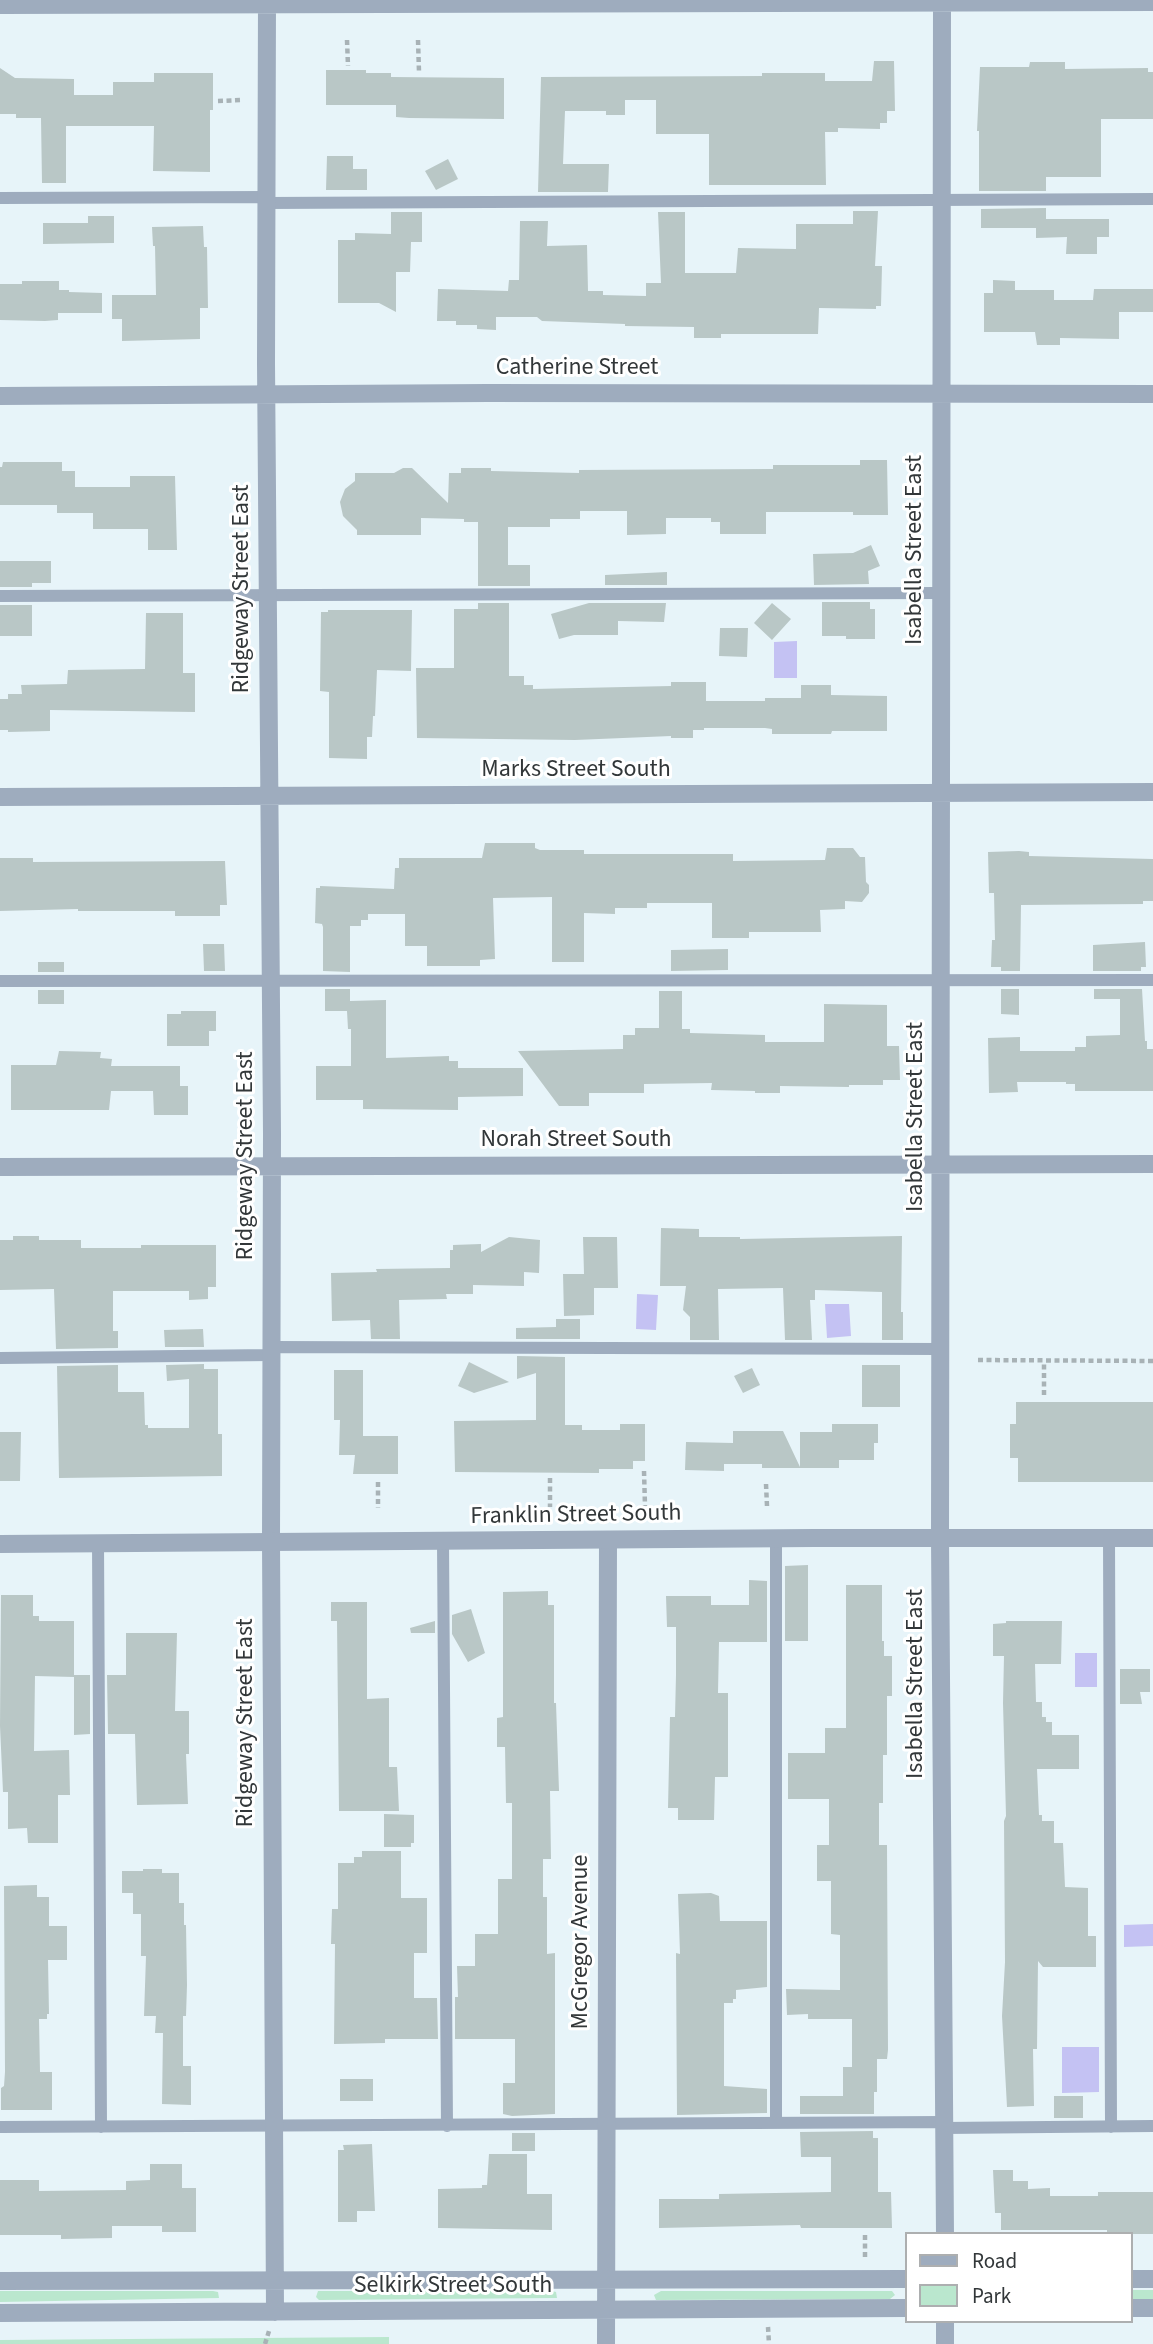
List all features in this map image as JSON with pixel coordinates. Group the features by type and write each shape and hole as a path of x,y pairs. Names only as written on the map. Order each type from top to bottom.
{"street":[{"name":"Isabella Street East","path":"942,1 940,1538 945,2232"},
{"path":"0,5 267,2 1153,2"},
{"name":"Ridgeway Street East","path":"267,2 275,2312"},
{"name":"Catherine Street","path":"0,396 1153,394"},
{"name":"Marks Street South","path":"0,797 1153,792"},
{"name":"Norah Street South","path":"0,1167 1153,1164"},
{"name":"Franklin Street South","path":"0,1544 1153,1538"},
{"name":"McGregor Avenue","path":"606,2344 608,1540"},
{"name":"Selkirk Street South","path":"0,2281 904,2279"},
{"path":"1132,2279 1153,2280"},
{"name":"Selkirk Street South","path":"0,2313 904,2308"},
{"path":"1132,2308 1153,2308"},
{"path":"945,2323 945,2344"}],"lane":[{"path":"0,198 941,201 1153,199"},
{"path":"0,596 940,593"},
{"path":"0,981 1153,980"},
{"path":"0,1358 271,1351 941,1349"},
{"path":"1110,1538 1111,2127"},
{"path":"776,1539 776,2123"},
{"path":"98,1542 101,2127"},
{"path":"443,1542 447,2126"},
{"path":"0,2127 776,2123 1153,2126"}],"path":[{"path":"347,40 348,66"},
{"path":"418,40 419,72"},
{"path":"218,101 243,100"},
{"path":"978,1360 1153,1362"},
{"path":"1044,1361 1044,1395"},
{"path":"644,1471 645,1506"},
{"path":"550,1479 550,1507"},
{"path":"378,1482 378,1508"},
{"path":"766,1484 767,1506"},
{"path":"768,2321 769,2344"}],"green space":[{"path":"1132,2290 1153,2290 1153,2299 1132,2299"},
{"path":"0,2291 213,2291 218,2292 219,2298 0,2302"},
{"path":"318,2291 552,2291 556,2292 557,2298 319,2300 316,2297"},
{"path":"661,2291 892,2291 895,2295 890,2299 656,2300 654,2295"},
{"path":"389,2337 389,2344 0,2344 0,2340"}],"water":[{"path":"797,641 797,678 774,678 774,642"},
{"path":"637,1294 658,1295 656,1330 636,1329"},
{"path":"825,1304 849,1304 851,1336 827,1338"},
{"path":"1075,1653 1097,1653 1097,1687 1075,1687"},
{"path":"1153,1924 1153,1946 1124,1947 1124,1925"},
{"path":"1062,2047 1099,2047 1099,2092 1062,2093"}],"building":[{"path":"874,61 894,61 895,111 887,111 887,123 880,123 880,129 838,128 838,132 825,132 826,185 709,185 709,134 656,134 656,100 625,100 625,115 606,115 606,111 565,111 563,164 609,164 608,192 538,192 541,77 762,76 762,73 825,73 825,81 872,81"},
{"path":"1030,62 1065,62 1065,69 1148,68 1148,72 1153,72 1153,119 1101,119 1101,177 1046,177 1046,191 979,191 977,131 980,67 1029,67"},
{"path":"0,68 15,78 74,79 74,95 113,95 113,82 154,82 154,73 213,73 210,172 153,171 154,126 66,126 66,183 42,183 41,118 16,118 16,114 0,114"},
{"path":"326,70 366,70 366,73 391,73 391,77 504,78 504,119 396,117 396,105 326,105"},
{"path":"327,156 353,156 353,169 367,169 367,190 326,190"},
{"path":"448,159 458,179 436,190 425,171"},
{"path":"1046,208 1046,219 1109,219 1109,237 1097,237 1097,254 1066,254 1067,237 1036,238 1036,228 981,228 981,209"},
{"path":"853,211 878,211 875,266 882,266 881,306 876,306 876,309 819,308 818,334 721,334 721,338 694,338 694,327 625,326 542,321 537,317 496,317 496,330 477,329 477,325 456,325 456,321 437,321 438,289 508,291 509,280 519,280 520,221 548,221 547,246 587,245 588,291 603,291 603,295 646,296 646,283 661,283 658,212 685,212 685,273 736,273 738,248 796,249 796,224 853,224"},
{"path":"391,212 422,212 422,242 411,242 410,272 396,272 396,312 379,303 338,303 338,240 355,240 355,233 391,234"},
{"path":"88,216 114,216 114,243 43,244 43,223 88,223"},
{"path":"203,226 204,247 207,247 208,308 200,308 200,339 122,341 122,319 112,319 112,295 156,295 152,227"},
{"path":"993,280 1015,281 1015,290 1054,290 1054,300 1093,300 1094,289 1153,289 1153,312 1119,312 1119,339 1060,338 1060,345 1037,345 1035,332 984,332 984,293 993,293"},
{"path":"22,281 59,281 59,290 102,293 102,313 58,313 58,320 45,321 0,320 0,284 22,284"},
{"path":"860,460 887,460 888,515 853,515 853,512 766,512 766,534 720,534 720,522 711,522 711,518 666,518 666,534 627,535 627,511 580,511 580,519 550,519 550,527 508,527 508,565 530,565 530,586 478,586 478,522 421,518 421,535 357,535 357,530 343,516 340,502 345,489 355,481 355,473 394,473 403,468 412,468 448,503 449,473 461,473 461,468 579,473 579,470 773,469 773,465 860,465"},
{"path":"3,462 62,462 62,471 75,471 75,487 130,487 130,476 175,476 177,550 148,550 148,529 93,529 93,513 57,513 57,505 0,505 0,467"},
{"path":"871,545 880,566 868,571 869,584 814,585 813,554 853,553"},
{"path":"0,561 51,561 51,583 32,583 32,587 0,587"},
{"path":"667,572 667,585 605,585 605,575"},
{"path":"822,602 870,602 870,609 875,609 875,639 822,636"},
{"path":"478,603 509,603 509,676 524,676 524,685 533,685 533,689 671,686 671,682 706,682 706,701 765,701 765,698 801,698 801,685 831,685 831,695 887,696 887,731 772,734 772,729 765,728 704,728 693,730 693,738 417,738 416,668 454,668 454,609 478,609"},
{"path":"589,603 666,603 664,622 618,621 618,635 574,635 559,639 551,614"},
{"path":"772,603 791,619 772,640 754,623"},
{"path":"0,605 32,605 32,636 0,636"},
{"path":"412,610 411,671 377,670 375,716 372,737 367,737 367,759 329,758 329,692 320,691 321,612"},
{"path":"146,613 183,613 183,673 195,673 195,712 50,710 50,731 0,730 0,699 8,699 8,694 22,694 21,685 67,684 68,670 145,669"},
{"path":"720,628 748,628 747,657 719,656"},
{"path":"485,843 535,843 535,848 540,850 584,850 584,854 733,854 733,861 825,860 827,848 853,848 860,857 865,857 869,893 862,902 845,901 845,909 820,910 821,932 749,932 749,938 712,938 712,903 647,903 647,908 615,908 615,914 584,913 584,962 552,962 552,897 493,898 495,959 480,960 480,966 427,966 427,946 405,946 405,914 368,914 368,920 361,920 361,926 350,926 350,972 323,971 323,927 322,924 315,923 316,888 394,889 395,868 399,868 399,858 482,858"},
{"path":"988,852 1029,852 1029,856 1153,859 1153,901 1143,901 1143,904 1021,905 1020,971 1001,971 1001,967 991,967 992,940 995,940 994,893 989,893"},
{"path":"0,858 33,858 33,862 225,861 227,905 220,905 220,916 175,916 175,911 0,911"},
{"path":"1145,942 1146,967 1141,967 1141,971 1093,971 1093,945"},
{"path":"203,944 224,944 225,971 204,971"},
{"path":"728,949 728,970 671,971 671,950"},
{"path":"38,962 64,962 64,972 38,972"},
{"path":"325,989 350,989 350,1001 386,1000 386,1058 449,1056 449,1061 458,1061 458,1068 523,1068 523,1096 458,1097 458,1110 363,1109 363,1100 316,1100 316,1066 351,1066 351,1029 348,1029 347,1011 325,1011"},
{"path":"1001,989 1019,989 1019,1015 1001,1014"},
{"path":"1094,989 1142,989 1145,1041 1147,1049 1153,1049 1153,1091 1075,1091 1075,1084 1066,1082 1017,1082 1018,1092 989,1093 988,1038 1020,1037 1020,1051 1075,1051 1075,1047 1086,1047 1086,1036 1120,1035 1120,999 1094,999"},
{"path":"38,990 64,990 64,1004 38,1004"},
{"path":"659,991 682,991 682,1029 690,1029 690,1033 765,1035 765,1042 824,1042 824,1004 887,1005 887,1046 899,1046 900,1080 883,1080 883,1085 849,1087 780,1086 780,1093 711,1090 712,1083 644,1084 644,1093 589,1093 589,1106 559,1106 518,1051 623,1049 623,1035 635,1035 635,1028 659,1028"},
{"path":"181,1011 216,1011 216,1031 209,1031 209,1046 167,1046 167,1014 181,1014"},
{"path":"59,1051 101,1052 100,1058 112,1059 111,1066 180,1066 180,1086 188,1086 188,1115 154,1115 153,1091 111,1091 109,1110 11,1110 11,1065 56,1065"},
{"path":"661,1228 699,1229 699,1237 740,1239 902,1236 903,1340 882,1340 882,1292 815,1290 815,1300 810,1300 812,1340 785,1340 783,1288 718,1289 719,1340 690,1340 690,1317 683,1310 686,1286 660,1286"},
{"path":"13,1236 39,1236 39,1240 81,1240 81,1248 216,1245 216,1287 208,1287 208,1299 189,1300 189,1291 113,1291 113,1331 118,1331 118,1348 56,1349 54,1289 0,1290 0,1240 13,1240"},
{"path":"509,1237 540,1240 539,1273 524,1272 524,1286 473,1285 473,1294 446,1294 447,1299 399,1300 400,1339 371,1339 370,1320 332,1321 331,1273 377,1272 376,1269 450,1268 450,1250 453,1250 453,1245 481,1244 481,1252"},
{"path":"583,1237 617,1237 618,1288 594,1288 594,1315 564,1316 563,1274 584,1274"},
{"path":"556,1319 580,1319 580,1339 516,1339 516,1328 556,1327"},
{"path":"203,1329 204,1347 165,1347 164,1330"},
{"path":"517,1356 565,1357 565,1425 582,1425 582,1430 620,1430 620,1424 645,1424 645,1461 633,1461 633,1469 599,1469 599,1473 455,1472 454,1421 536,1420 536,1373 517,1379"},
{"path":"469,1362 509,1382 474,1393 458,1386"},
{"path":"204,1364 204,1369 218,1369 218,1434 222,1434 222,1476 59,1478 57,1366 118,1365 118,1392 144,1392 145,1425 148,1425 148,1428 189,1428 189,1379 167,1381 166,1365"},
{"path":"862,1365 900,1365 900,1407 862,1407"},
{"path":"752,1368 760,1385 743,1393 734,1376"},
{"path":"334,1370 363,1370 363,1436 398,1436 398,1474 353,1474 355,1455 339,1455 340,1420 334,1420"},
{"path":"1016,1402 1153,1402 1153,1482 1018,1482 1018,1458 1010,1458 1010,1424 1016,1424"},
{"path":"832,1424 878,1424 874,1460 839,1460 839,1468 762,1468 762,1464 724,1464 724,1471 685,1470 686,1442 733,1443 733,1431 783,1431 800,1467 800,1432 832,1432"},
{"path":"0,1432 21,1432 20,1481 0,1481"},
{"path":"808,1565 808,1641 785,1641 785,1566"},
{"path":"749,1580 767,1581 767,1642 719,1642 718,1693 728,1693 728,1777 715,1777 714,1820 678,1820 678,1808 668,1808 670,1717 675,1717 676,1627 667,1627 666,1596 711,1596 711,1605 749,1605"},
{"path":"846,1585 882,1585 884,1656 892,1656 892,1696 887,1696 887,1755 883,1755 883,1803 879,1803 879,1845 887,1845 888,2050 887,2059 877,2059 874,2114 800,2114 800,2096 843,2096 843,2067 852,2067 852,2019 808,2019 808,2014 787,2015 786,1989 840,1990 840,1935 831,1934 831,1881 817,1881 817,1845 829,1845 829,1799 788,1799 788,1753 825,1753 825,1728 846,1728"},
{"path":"548,1591 548,1605 554,1605 554,1703 559,1791 550,1791 551,1859 543,1859 543,1897 547,1897 547,1954 555,1953 555,2114 512,2116 503,2114 503,2083 515,2083 515,2039 455,2039 457,1966 475,1966 475,1934 498,1934 498,1879 512,1879 512,1803 506,1803 505,1747 497,1747 497,1718 503,1717 503,1592"},
{"path":"1,1595 33,1595 33,1616 39,1616 39,1621 74,1621 74,1675 90,1675 90,1734 74,1735 74,1677 35,1676 34,1751 69,1750 70,1795 58,1795 58,1843 28,1843 27,1828 8,1829 8,1792 3,1792 0,1726"},
{"path":"331,1602 367,1602 367,1699 389,1698 389,1767 397,1767 399,1811 339,1811 337,1621 331,1621"},
{"path":"471,1609 485,1653 468,1662 452,1634 452,1615"},
{"path":"435,1621 435,1633 411,1633 410,1628"},
{"path":"1006,1621 1062,1621 1061,1664 1035,1664 1036,1702 1042,1702 1042,1717 1046,1717 1046,1722 1052,1722 1052,1735 1079,1735 1079,1769 1037,1769 1039,1815 1042,1815 1042,1821 1054,1821 1054,1843 1063,1843 1065,1887 1088,1888 1088,1936 1096,1936 1096,1967 1043,1967 1038,1961 1037,2049 1033,2049 1034,2106 1007,2107 1002,2016 1006,1816 1004,1656 993,1656 993,1624"},
{"path":"126,1633 177,1633 175,1711 189,1711 189,1754 186,1754 188,1804 137,1805 135,1734 108,1734 107,1675 126,1675"},
{"path":"1120,1669 1150,1669 1150,1692 1140,1692 1142,1704 1120,1704"},
{"path":"384,1814 414,1815 414,1843 411,1843 411,1847 384,1847"},
{"path":"362,1851 401,1851 401,1898 427,1898 427,1953 414,1953 414,1998 437,1998 438,2039 385,2039 385,2043 334,2044 335,1944 331,1944 332,1909 338,1909 338,1863 354,1863 354,1857 362,1857"},
{"path":"143,1869 179,1873 179,1903 184,1903 186,1925 187,1985 186,2016 183,2016 183,2066 191,2066 191,2105 162,2104 163,2033 155,2033 156,2016 144,2016 146,1956 141,1956 141,1914 133,1914 133,1893 122,1893 122,1871"},
{"path":"37,1885 37,1897 49,1897 49,1926 67,1926 67,1960 48,1960 49,2014 47,2019 39,2019 40,2072 52,2072 52,2110 1,2110 1,2088 4,2086 5,2072 4,1886"},
{"path":"711,1893 719,1896 720,1921 767,1921 767,1987 736,1990 733,2003 724,2003 724,2086 767,2089 767,2113 677,2115 676,1953 680,1954 678,1894"},
{"path":"340,2079 373,2079 373,2101 340,2101"},
{"path":"1054,2096 1083,2096 1083,2118 1054,2118"},
{"path":"873,2131 873,2138 878,2138 878,2192 891,2192 892,2228 801,2228 800,2225 659,2228 659,2199 719,2199 719,2194 831,2192 831,2157 801,2157 800,2132"},
{"path":"512,2133 535,2133 535,2151 512,2151"},
{"path":"372,2144 375,2211 357,2211 357,2222 338,2222 338,2150 344,2150 343,2145"},
{"path":"489,2154 527,2154 527,2194 552,2194 552,2230 438,2228 438,2189 482,2188 482,2185 487,2185"},
{"path":"150,2164 182,2164 182,2188 196,2188 196,2232 162,2232 162,2226 112,2226 112,2238 61,2239 61,2235 0,2235 0,2180 39,2180 39,2191 126,2190 126,2181 150,2180"},
{"path":"993,2170 1013,2170 1013,2181 1028,2181 1028,2189 1050,2188 1050,2196 1098,2196 1098,2192 1153,2192 1153,2234 1107,2230 1001,2230 1001,2213 995,2213"}]}
